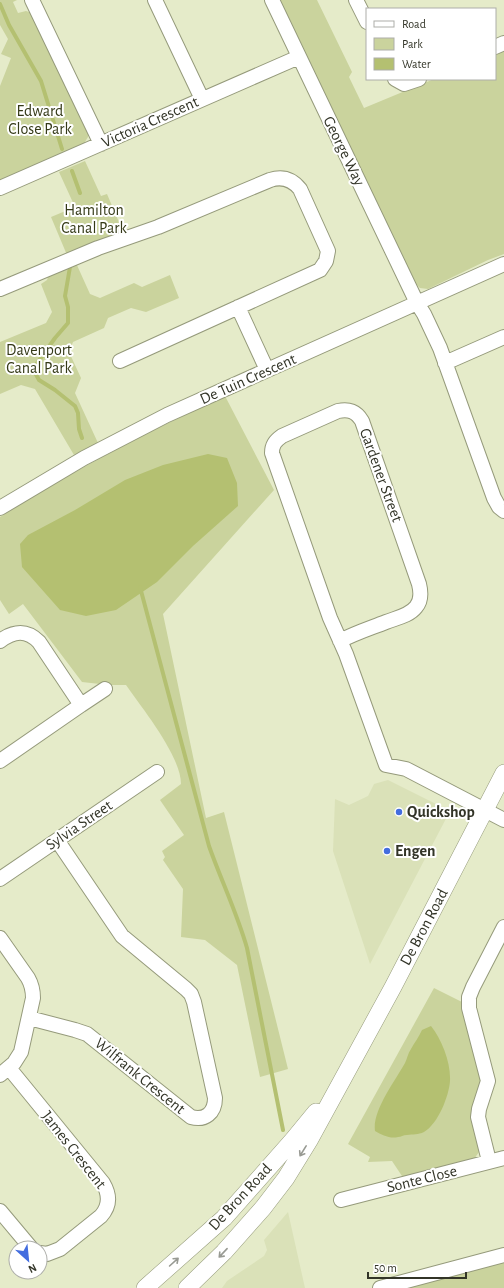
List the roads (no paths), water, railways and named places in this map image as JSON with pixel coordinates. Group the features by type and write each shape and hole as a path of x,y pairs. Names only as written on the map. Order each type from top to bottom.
{"street":[{"path":"32,0 101,144"},
{"path":"155,0 202,99"},
{"name":"George Way","path":"272,0 417,303 424,314 445,363 494,498 499,507 504,511"},
{"path":"356,0 366,20"},
{"name":"Victoria Crescent","path":"0,188 299,57"},
{"path":"397,80 404,84 416,80"},
{"path":"0,289 98,248 153,230 270,180 276,178 289,180 300,189 328,251 326,261 320,270 120,361"},
{"name":"De Tuin Crescent","path":"0,508 91,454 167,415 504,264"},
{"path":"238,307 267,370"},
{"path":"445,363 504,337"},
{"name":"Gardener Street","path":"340,641 351,635 411,612 419,603 421,596 419,584 362,421 356,414 348,410 338,411 277,439 272,449 273,458 330,618 386,765 406,769 485,810"},
{"path":"0,641 7,636 18,633 30,635 35,638 81,705"},
{"path":"0,760 105,689"},
{"name":"Sylvia Street","path":"0,879 157,772"},
{"name":"De Bron Road","path":"187,1288 224,1252 263,1208 286,1178 310,1139 342,1080 504,773"},
{"path":"485,810 504,820"},
{"name":"Wilfrank Crescent","path":"29,1018 87,1034 191,1117 202,1118 214,1109 215,1098 191,994 122,936 57,840"},
{"path":"489,1162 478,1117 488,1081 469,1003 473,987 504,927"},
{"path":"0,938 31,983 33,998 21,1052 4,1072"},
{"name":"James Crescent","path":"4,1072 103,1183 108,1196 106,1209 101,1216 60,1249 52,1253 48,1253"},
{"name":"De Bron Road","path":"145,1288 224,1218 293,1140 342,1080"},
{"name":"Sonte Close","path":"341,1200 504,1158"},
{"path":"0,1211 24,1240"},
{"path":"380,1288 504,1255"}],"water":[{"path":"208,454 227,458 237,483 238,506 193,546 157,582 116,610 86,616 60,610 22,567 20,544 28,535 75,510 125,480 163,465"},
{"path":"431,1026 442,1045 450,1074 449,1087 442,1109 434,1123 422,1133 400,1137 389,1137 380,1134 375,1131 375,1123 381,1105 422,1030"}],"waterway":[{"path":"0,4 9,25 41,81 62,149"},
{"path":"72,171 80,193"},
{"path":"70,267 65,296 68,307 68,323 55,338 33,369 39,380 55,390 75,406 78,413 79,429 82,438"},
{"path":"140,587 209,846 239,922 247,948 283,1130"}],"place":[{"name":"Quickshop","path":"399,812"},
{"name":"Engen","path":"387,851"}],"park label":[{"name":"Edward Close Park","path":"40,120"},
{"name":"Hamilton Canal Park","path":"94,219"},
{"name":"Davenport Canal Park","path":"39,359"}]}
